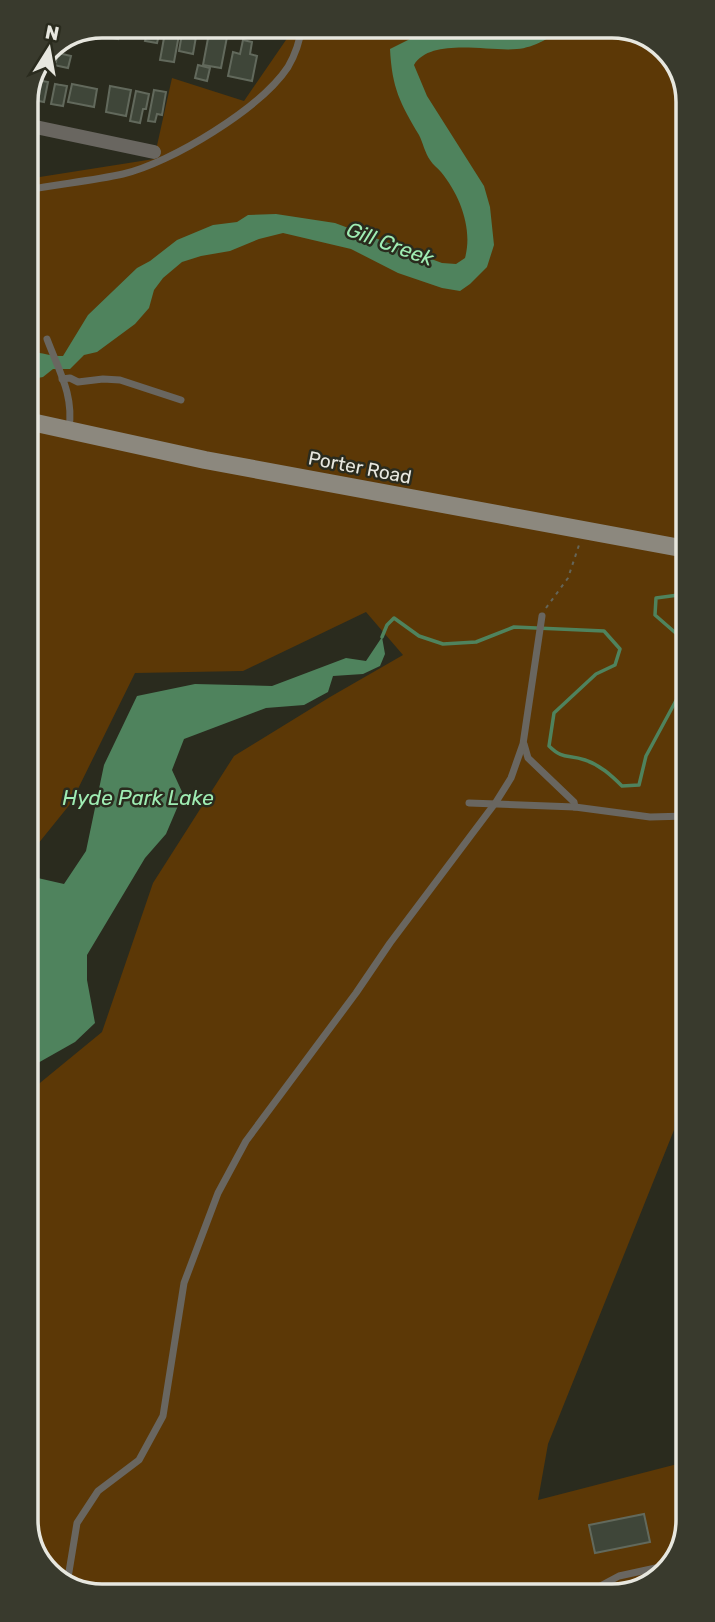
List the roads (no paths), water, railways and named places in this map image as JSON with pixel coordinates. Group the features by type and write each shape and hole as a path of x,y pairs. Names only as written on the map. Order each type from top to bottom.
{"main road":[{"name":"Porter Road","path":"39,424 205,460 676,547"}],"street":[{"path":"39,128 154,152"}],"lane":[{"path":"39,188 123,174 179,153 248,107 267,90 287,67 299,38"},
{"path":"47,339 69,393 72,412 69,430"},
{"path":"62,379 70,378 78,382 103,379 133,382 171,399 181,400"},
{"path":"69,1574 77,1522 98,1491 139,1460 163,1416 184,1283 218,1193 246,1141 511,778 523,744 542,616"},
{"path":"523,744 528,758 575,807"},
{"path":"469,803 575,807 650,817 676,816"},
{"path":"604,1584 619,1576 654,1568"}],"water":[{"name":"Gill Creek","path":"411,39 547,39 523,48 447,48 422,56 414,65 427,96 484,186 490,207 494,245 487,267 470,284 460,291 442,288 398,273 351,249 283,233 230,251 182,262 163,278 154,290 149,308 135,324 97,352 84,355 70,369 53,369 39,378 39,353 63,356 88,315 137,268 177,240 213,225 237,222 248,215 276,214 335,223 442,263 456,264 465,258 467,236 463,213 448,181 428,157 402,104 395,85 390,49"},
{"name":"Hyde Park Lake","path":"382,637 385,654 380,666 363,674 333,676 328,692 304,705 266,708 184,739 172,770 183,794 166,834 145,858 87,955 87,980 95,1023 75,1042 38,1063 38,878 64,884 86,851 104,765 137,696 195,684 272,686 346,658 366,661"}],"waterway":[{"path":"676,595 656,598 655,615 676,633"},
{"path":"382,637 387,625 394,618 419,636 443,644 476,642 514,627 604,631 620,649 615,665 596,674 554,713 549,746 562,755 596,765 622,786 639,785 646,756 676,701"}]}
